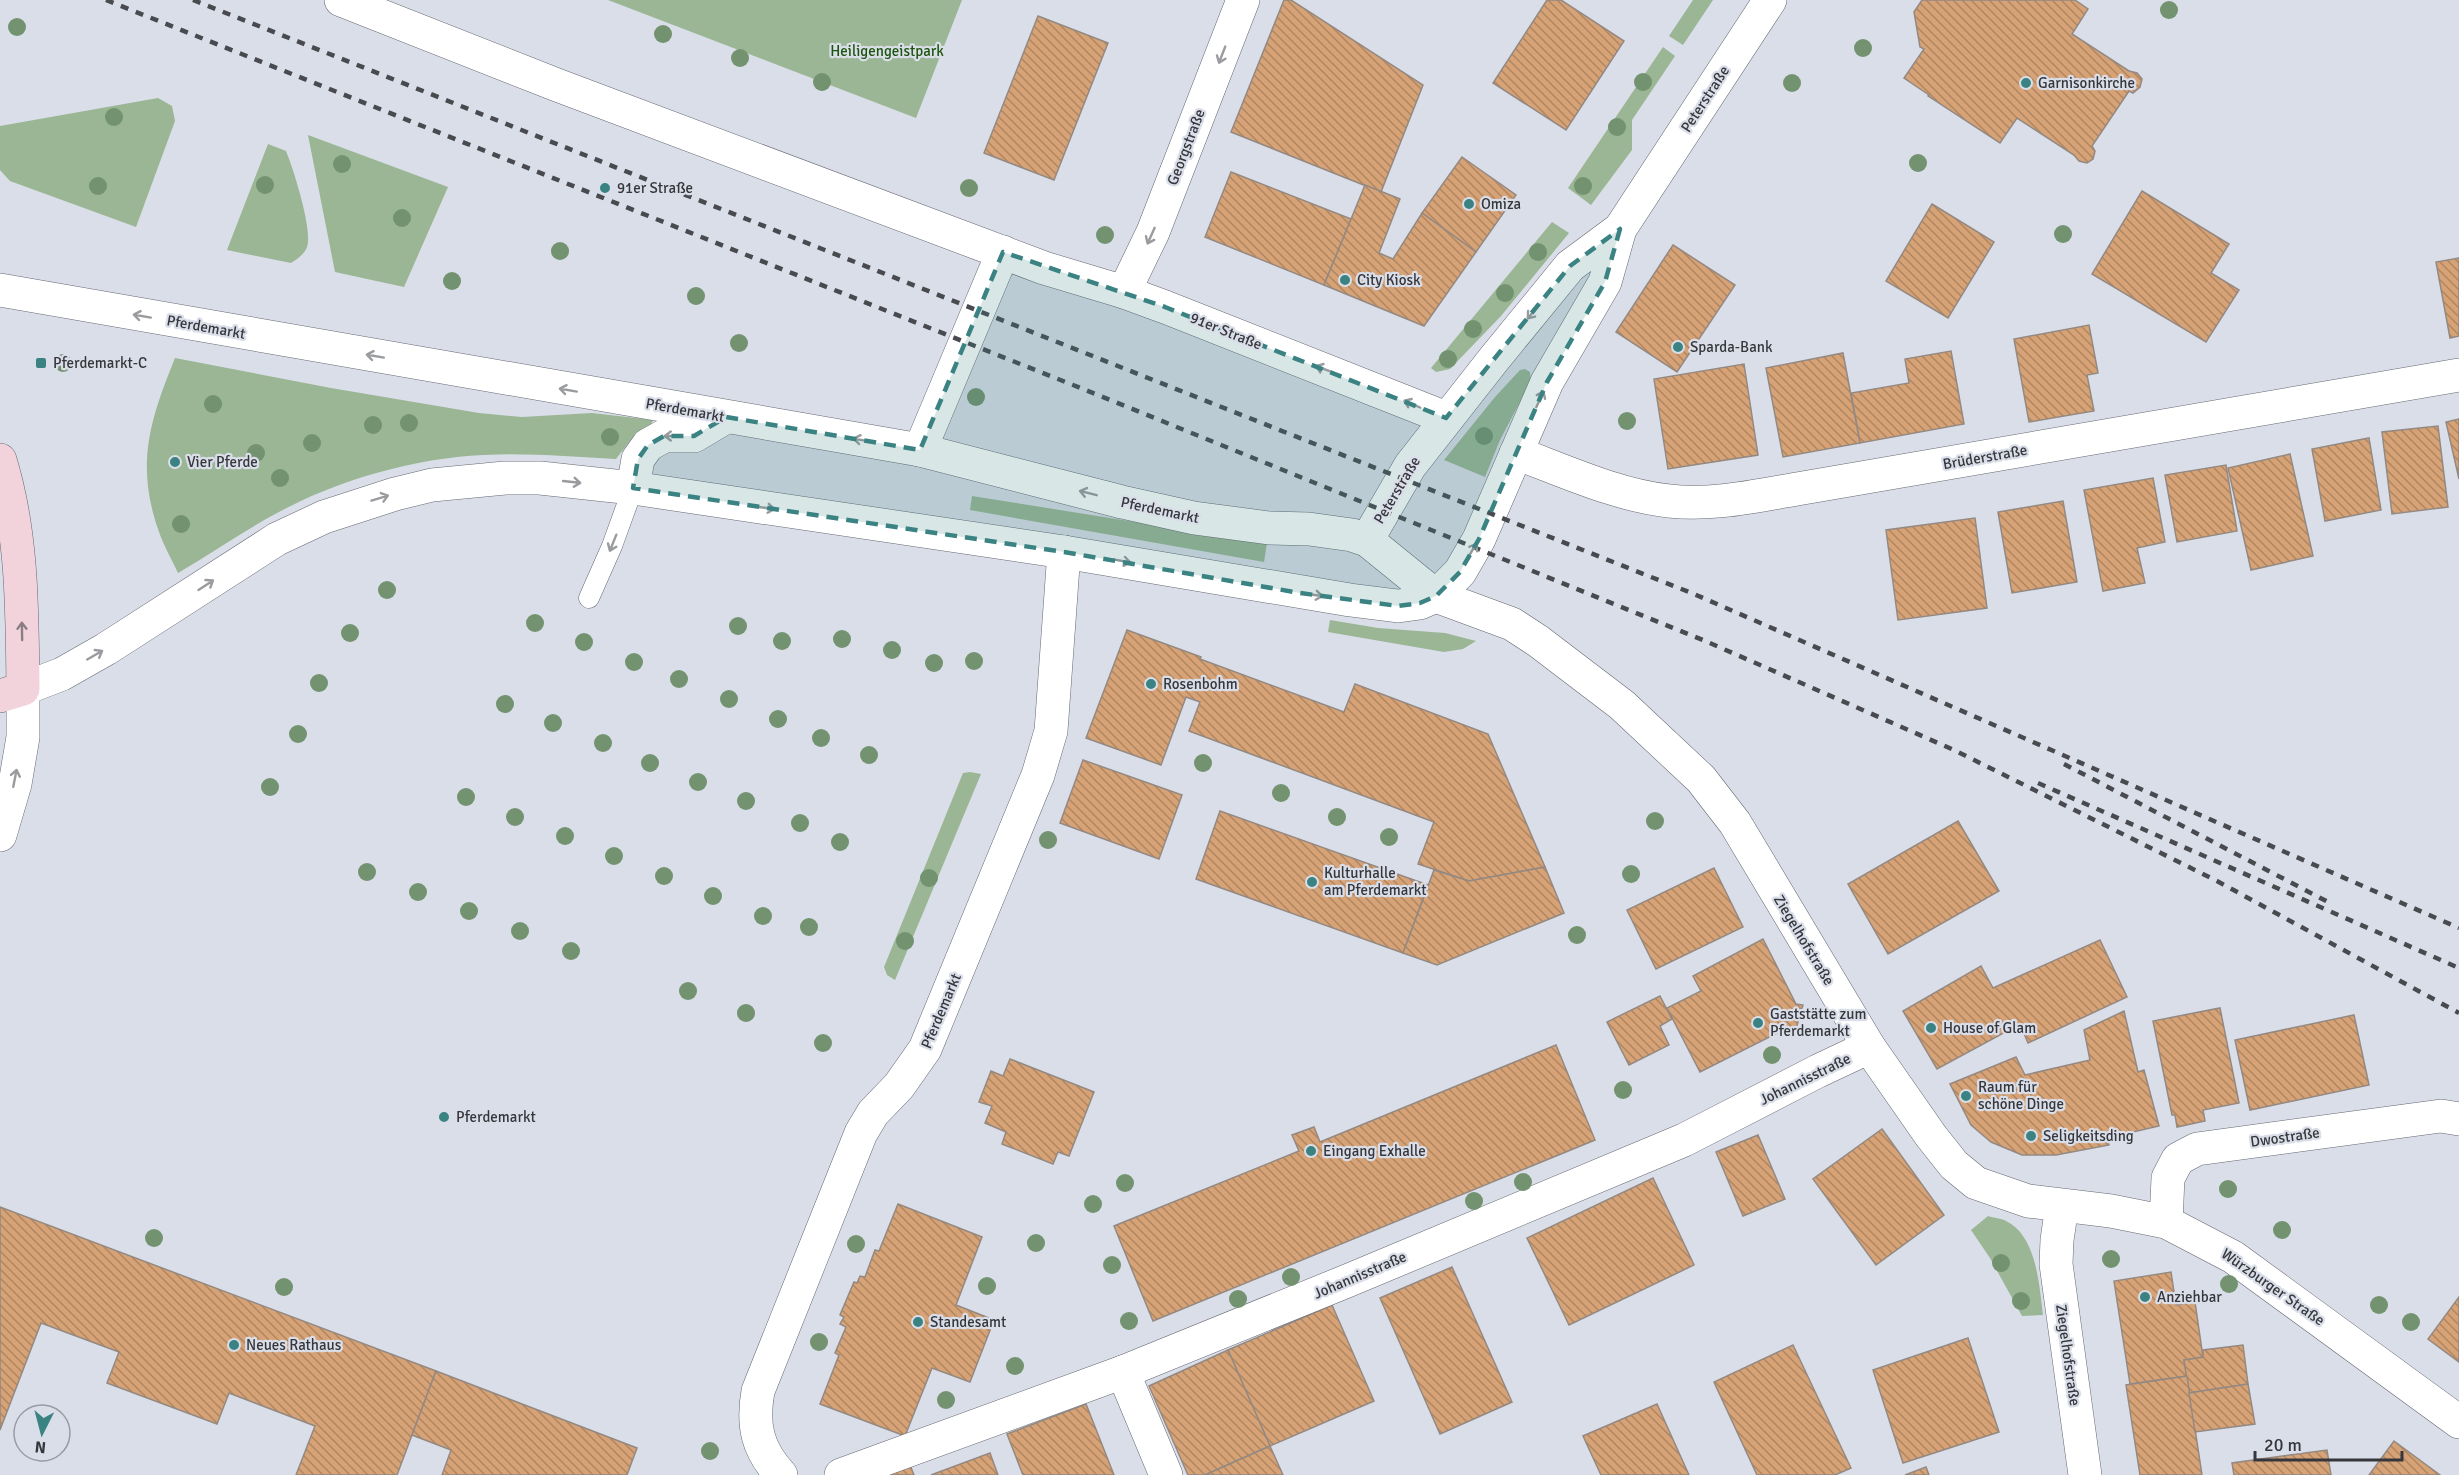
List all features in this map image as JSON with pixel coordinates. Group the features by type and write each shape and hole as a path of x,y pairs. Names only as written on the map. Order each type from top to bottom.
{"main road":[{"path":"0,460 8,487 20,556 12,692"}],"street":[{"name":"91er Straße","path":"341,0 557,85 1003,252 1165,307 1446,418"},
{"name":"Georgstraße","path":"1124,292 1153,232 1244,0"},
{"name":"Peterstraße","path":"1620,229 1570,266 1446,418 1410,466 1367,540 1436,596 1460,572 1479,539 1547,382 1605,282 1620,229 1770,0"},
{"path":"920,450 1003,252"},
{"name":"Pferdemarkt","path":"0,290 920,450 1122,502 1194,518 1269,528 1309,529 1352,535 1367,540"},
{"name":"Brüderstraße","path":"1516,453 1614,489 1643,497 1669,501 1709,502 1797,489 2459,375"},
{"path":"633,488 638,459 648,445 664,436 694,436 726,417"},
{"path":"0,835 15,784 23,737 12,692 62,674 106,649 277,539 358,504 432,485 505,478 540,478 633,488 1064,552 1300,593 1398,606 1420,603 1436,596"},
{"name":"Pferdemarkt","path":"781,1475 762,1449 754,1420 758,1391 861,1133 873,1113 899,1086 925,1049 1038,775 1051,731 1064,552"},
{"name":"Ziegelhofstraße","path":"1436,596 1505,621 1538,641 1622,705 1701,779 1735,823 1869,1047 1954,1165 1976,1183 2028,1201 2062,1206 2056,1264 2085,1475"},
{"name":"Johannisstraße","path":"841,1475 1123,1372 1684,1140 1869,1047"},
{"name":"Dwostraße","path":"2166,1222 2168,1178 2178,1159 2197,1149 2440,1116 2459,1119"},
{"name":"Würzburger Straße","path":"2062,1206 2111,1211 2166,1222 2233,1257 2459,1422"},
{"path":"1123,1372 1166,1475"}],"lane":[{"path":"589,598 612,546 633,488"}],"highlighted area":[{"path":"1620,229 1605,282 1547,382 1479,539 1460,572 1436,596 1420,603 1398,606 1300,593 1064,552 633,488 638,459 648,445 664,436 694,436 726,417 920,450 1003,252 1165,307 1446,418 1570,266"}],"green space":[{"name":"Heiligengeistpark","path":"608,0 962,0 916,118"},
{"path":"1693,0 1713,0 1683,45 1669,36"},
{"path":"1663,47 1675,56 1632,120 1632,150 1591,205 1568,188"},
{"path":"158,98 172,106 175,121 136,227 10,181 0,170 0,126"},
{"path":"308,135 448,187 404,287 335,272"},
{"path":"268,144 286,151 305,214 307,247 302,255 291,263 227,250"},
{"path":"1552,222 1569,233 1501,316 1450,369 1436,372 1431,368"},
{"path":"175,358 479,413 522,417 592,413 653,420 650,427 635,434 616,459 477,455 411,464 365,476 321,492 279,512 178,573 161,537 152,508 147,464 153,423"},
{"path":"1525,369 1530,372 1531,381 1500,440 1485,477 1444,460 1495,397 1520,370"},
{"path":"972,496 1267,543 1264,562 970,510"},
{"path":"1330,620 1378,628 1445,633 1476,641 1463,649 1444,652 1328,632"},
{"path":"963,773 981,774 895,980 887,975 884,967"},
{"path":"1988,1216 2006,1221 2024,1238 2035,1262 2043,1315 2022,1316 1990,1258 1971,1230"}],"building":[{"path":"1284,0 1291,0 1423,85 1381,192 1231,132"},
{"path":"1547,0 1561,0 1624,41 1566,130 1493,83"},
{"name":"Garnisonkirche","path":"1922,0 2075,0 2088,9 2072,34 2129,71 2137,73 2142,79 2140,87 2133,93 2129,91 2092,146 2095,151 2093,159 2087,163 2079,161 2074,155 2017,118 2000,143 1904,78 1924,49 1920,47 1914,12"},
{"path":"1038,16 1108,43 1054,180 984,153"},
{"name":"Omiza","path":"1462,157 1516,195 1476,252 1422,213"},
{"path":"1231,172 1351,219 1324,285 1205,237"},
{"path":"1365,185 1400,199 1379,253 1393,259 1422,213 1476,252 1424,326 1324,285"},
{"path":"2142,191 2229,244 2211,273 2239,290 2206,342 2092,274"},
{"path":"1932,204 1994,242 1948,318 1886,281"},
{"path":"1673,245 1735,285 1677,372 1616,332"},
{"path":"2459,258 2459,336 2450,338 2436,262"},
{"path":"2089,325 2098,373 2087,375 2094,411 2029,422 2014,339"},
{"path":"1951,351 1964,424 1860,443 1851,393 1909,383 1905,359"},
{"path":"1843,353 1860,443 1783,457 1766,368"},
{"path":"1744,364 1758,455 1668,469 1654,379"},
{"path":"2459,419 2459,479 2446,422"},
{"path":"2438,426 2448,507 2392,514 2382,432"},
{"path":"2369,438 2381,510 2325,521 2312,449"},
{"path":"2290,454 2313,556 2251,570 2228,468"},
{"path":"2226,465 2237,531 2177,542 2165,475"},
{"path":"2153,478 2165,542 2137,548 2145,583 2103,591 2084,490"},
{"path":"2063,501 2077,582 2012,593 1998,512"},
{"path":"1975,518 1987,608 1898,620 1886,530"},
{"name":"Rosenbohm","path":"1127,630 1344,712 1355,684 1488,734 1545,867 1469,881 1418,864 1434,822 1189,731 1200,702 1186,697 1161,765 1086,738"},
{"path":"1083,760 1182,795 1159,859 1060,823"},
{"name":"Kulturhalle am Pferdemarkt","path":"1220,811 1428,885 1403,953 1196,879"},
{"path":"1958,821 1999,891 1888,954 1848,884"},
{"path":"1545,867 1564,913 1437,965 1403,953 1434,870 1469,881"},
{"path":"1714,868 1743,927 1656,969 1627,910"},
{"path":"1763,939 1796,1004 1803,1005 1796,1029 1789,1027 1700,1072 1667,1008 1701,991 1693,976"},
{"path":"2100,940 2127,997 2028,1043 2020,1024 1937,1069 1903,1011 1981,966 1993,988"},
{"path":"1660,996 1672,1019 1660,1026 1669,1045 1629,1065 1607,1022"},
{"path":"2220,1008 2239,1103 2203,1110 2205,1121 2177,1127 2175,1115 2172,1115 2153,1021"},
{"path":"2124,1011 2138,1072 2144,1070 2159,1126 2107,1138 2109,1145 2056,1155 2022,1155 1991,1142 1971,1125 1950,1084 2016,1057 2025,1075 2090,1060 2084,1030"},
{"path":"2354,1015 2369,1085 2250,1110 2235,1040"},
{"path":"1556,1045 1595,1140 1153,1321 1114,1226 1299,1151 1292,1135 1314,1127 1320,1142"},
{"path":"1010,1059 1094,1092 1069,1156 1058,1152 1053,1164 1002,1144 1006,1132 985,1123 992,1106 979,1102 991,1071 1003,1076"},
{"path":"1882,1129 1944,1215 1876,1265 1813,1179"},
{"path":"1758,1135 1785,1199 1743,1216 1716,1152"},
{"path":"1653,1178 1694,1265 1569,1325 1527,1238"},
{"name":"Standesamt","path":"898,1204 982,1237 956,1305 994,1320 970,1382 932,1368 905,1436 820,1404 839,1355 835,1353 846,1327 840,1324 844,1317 840,1315 854,1282 857,1283 860,1276 865,1277 875,1250 879,1251"},
{"name":"Neues Rathaus","path":"0,1207 436,1371 397,1475 296,1475 315,1426 229,1393 217,1424 107,1383 119,1352 41,1323 0,1430"},
{"path":"1452,1267 1512,1402 1440,1434 1380,1298"},
{"path":"2171,1272 2176,1305 2195,1302 2203,1357 2184,1360 2187,1376 2130,1384 2114,1281"},
{"path":"2459,1297 2459,1362 2428,1339"},
{"path":"1332,1305 1374,1401 1270,1446 1228,1350"},
{"path":"1968,1338 1999,1432 1903,1463 1873,1370"},
{"path":"1793,1345 1851,1468 1835,1475 1757,1475 1714,1382"},
{"path":"2243,1345 2248,1384 2189,1393 2184,1360 2203,1357 2203,1350"},
{"path":"1228,1350 1270,1446 1205,1475 1188,1475 1149,1386"},
{"path":"436,1371 637,1448 627,1475 442,1475 451,1450 412,1435"},
{"path":"2187,1376 2202,1475 2140,1475 2126,1385"},
{"path":"2248,1384 2255,1424 2195,1432 2189,1393"},
{"path":"1086,1404 1114,1475 1023,1475 1007,1434"},
{"path":"1657,1404 1689,1475 1601,1475 1583,1436"},
{"path":"2394,1441 2440,1475 2369,1475"},
{"path":"1270,1446 1283,1475 1205,1475"},
{"path":"2327,1450 2331,1475 2234,1475 2232,1463"},
{"path":"990,1453 998,1475 931,1475"},
{"path":"910,1465 914,1475 886,1475"},
{"path":"1926,1467 1929,1475 1905,1475"}],"railway":[{"path":"106,0 1073,385 1703,640 1954,750 2217,881 2459,1013"},
{"path":"193,0 1694,594 2459,928"},
{"path":"2064,764 2330,903"},
{"path":"2038,783 2459,968"}],"place":[{"name":"Garnisonkirche","path":"2026,83"},
{"name":"91er Straße","path":"605,188"},
{"name":"Omiza","path":"1469,204"},
{"name":"City Kiosk","path":"1345,280"},
{"name":"Sparda-Bank","path":"1678,347"},
{"name":"Pferdemarkt-C","path":"41,363"},
{"name":"Vier Pferde","path":"175,462"},
{"name":"Rosenbohm","path":"1151,684"},
{"name":"Kulturhalle am Pferdemarkt","path":"1312,882"},
{"name":"Gaststätte zum Pferdemarkt","path":"1758,1023"},
{"name":"House of Glam","path":"1931,1028"},
{"name":"Raum für schöne Dinge","path":"1966,1096"},
{"name":"Pferdemarkt","path":"444,1117"},
{"name":"Seligkeitsding","path":"2031,1136"},
{"name":"Eingang Exhalle","path":"1311,1151"},
{"name":"Anziehbar","path":"2145,1297"},
{"name":"Standesamt","path":"918,1322"},
{"name":"Neues Rathaus","path":"234,1345"}]}
